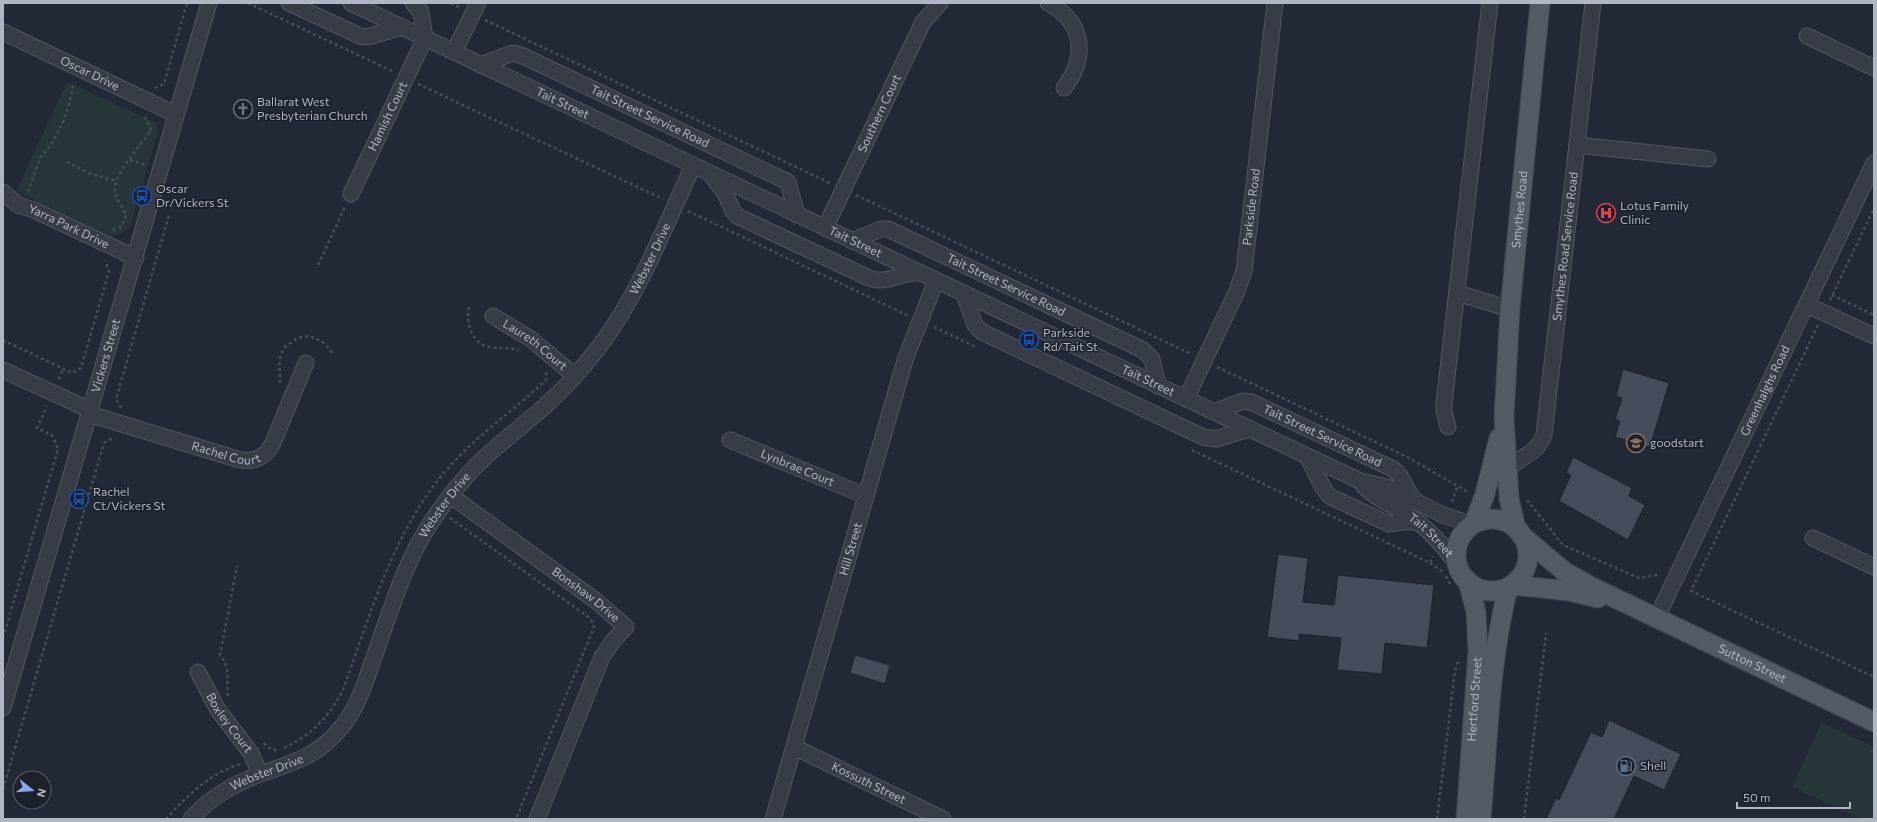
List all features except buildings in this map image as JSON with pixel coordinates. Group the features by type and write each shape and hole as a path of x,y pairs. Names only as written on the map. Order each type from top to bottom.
{"main road":[{"name":"Smythes Road","path":"1519,532 1511,512 1504,417 1510,309 1540,3"},
{"name":"Smythes Road","path":"1473,523 1485,494 1504,417"},
{"path":"1485,519 1496,519 1505,522 1519,532 1526,549 1526,566 1518,580 1510,587 1490,590 1476,587 1460,579 1456,556 1459,542 1473,523 1485,519"},
{"name":"Sutton Street","path":"1519,532 1565,572 1630,607 1874,722"},
{"name":"Hertford Street","path":"1460,579 1475,606 1478,651 1466,819"},
{"name":"Sutton Street","path":"1510,587 1569,591 1630,607"},
{"name":"Hertford Street","path":"1481,819 1495,658 1502,611 1510,587"}],"street":[{"name":"Vickers Street","path":"3,708 136,258 175,114 209,3"},
{"path":"289,3 360,36 368,37 402,27"},
{"name":"Tait Street","path":"351,3 1360,481 1380,484 1443,515 1473,523"},
{"path":"413,3 421,12 425,38"},
{"name":"Southern Court","path":"825,228 923,22 940,3"},
{"path":"1048,3 1062,12 1070,20 1079,40 1079,56 1077,66 1064,88"},
{"name":"Parkside Road","path":"1186,399 1237,291 1246,259 1276,3"},
{"path":"1448,427 1443,407 1490,3"},
{"name":"Smythes Road Service Road","path":"1507,473 1514,465 1534,451 1544,435 1592,3"},
{"path":"454,52 475,8"},
{"name":"Oscar Drive","path":"3,32 175,114"},
{"path":"1807,36 1874,68"},
{"name":"Hamish Court","path":"351,194 425,38"},
{"name":"Tait Street Service Road","path":"480,64 513,53 524,56 788,182 797,215"},
{"path":"1577,145 1708,159"},
{"name":"Greenhalghs Road","path":"1656,619 1874,163"},
{"name":"Webster Drive","path":"190,819 200,809 223,792 260,774 293,764 312,754 338,732 348,720 362,690 408,565 422,537 440,510 481,461 554,398 608,335 628,303 693,166"},
{"path":"708,173 725,193 733,211 737,216 869,278 880,281 901,274 919,273"},
{"name":"Yarra Park Drive","path":"3,192 21,206 34,210 136,258"},
{"name":"Tait Street Service Road","path":"852,241 881,229 888,229 1135,346 1151,357 1158,386"},
{"name":"Hill Street","path":"773,819 906,357 936,281"},
{"path":"1457,293 1510,309"},
{"path":"964,294 975,325 982,332 1210,440 1219,439 1249,429"},
{"path":"1807,305 1874,336"},
{"name":"Laureth Court","path":"493,316 531,339 574,376"},
{"name":"Rachel Court","path":"90,412 124,425 237,459 253,460 262,456 272,445 306,363"},
{"path":"3,370 90,412"},
{"name":"Tait Street Service Road","path":"1214,412 1243,400 1251,402 1396,470 1410,494 1417,502"},
{"name":"Lynbrae Court","path":"730,440 866,496"},
{"path":"1307,456 1319,476 1324,490 1331,497 1389,524 1408,521 1418,523"},
{"name":"Tait Street","path":"1360,481 1369,493 1401,510 1438,540 1460,579"},
{"name":"Bonshaw Drive","path":"451,496 603,606 626,627 602,656 537,819"},
{"path":"1813,538 1874,567"},
{"name":"Boxley Court","path":"198,672 218,710 251,753 260,774"},
{"name":"Kossuth Street","path":"794,747 943,819"}],"path":[{"path":"138,96 144,83 155,88 164,84 187,3"},
{"path":"248,3 920,320"},
{"path":"451,3 475,8 843,189 1424,466"},
{"path":"21,206 40,158 52,143 64,120 71,97 73,82"},
{"path":"97,240 104,226 113,230 122,226 126,215 115,193 117,181 151,130 146,117 141,115"},
{"path":"130,160 146,165 145,169"},
{"path":"66,162 91,174 117,181"},
{"path":"318,265 351,194"},
{"path":"1691,591 1874,208"},
{"path":"3,789 104,443 114,437 120,439 129,410 121,408 116,399 168,215"},
{"path":"3,340 72,373 81,368 109,271 105,260"},
{"path":"1832,295 1874,315"},
{"path":"469,307 467,321 477,340 490,347 510,348 522,352"},
{"path":"280,386 279,363 281,355 285,347 297,338 306,336 318,339 324,343 332,353"},
{"path":"3,638 58,449 52,435 37,428 64,369"},
{"path":"546,370 546,380"},
{"path":"262,741 267,747 278,751 306,736 319,725 333,709 346,682 390,560 406,528 426,497"},
{"path":"1522,499 1527,500 1563,545 1639,578 1657,575 1674,582 1874,677"},
{"path":"440,510 591,619 594,627 516,819"},
{"path":"1430,563 1442,572 1460,579"},
{"path":"230,700 227,690 227,666 220,654 237,566"},
{"path":"1524,819 1546,633"},
{"path":"1437,819 1455,671 1461,655"}],"shaded area":[{"path":"67,82 157,123 157,136 130,226 119,234 106,234 16,191"},
{"path":"1822,722 1874,747 1874,819 1860,819 1792,787"}],"place":[{"name":"Ballarat West Presbyterian Church","path":"243,109"},
{"name":"Oscar Dr/Vickers St","path":"142,196"},
{"name":"Lotus Family Clinic","path":"1606,213"},
{"name":"Parkside Rd/Tait St","path":"1029,340"},
{"name":"goodstart","path":"1636,443"},
{"name":"Rachel Ct/Vickers St","path":"79,499"},
{"name":"Shell","path":"1626,766"}]}
